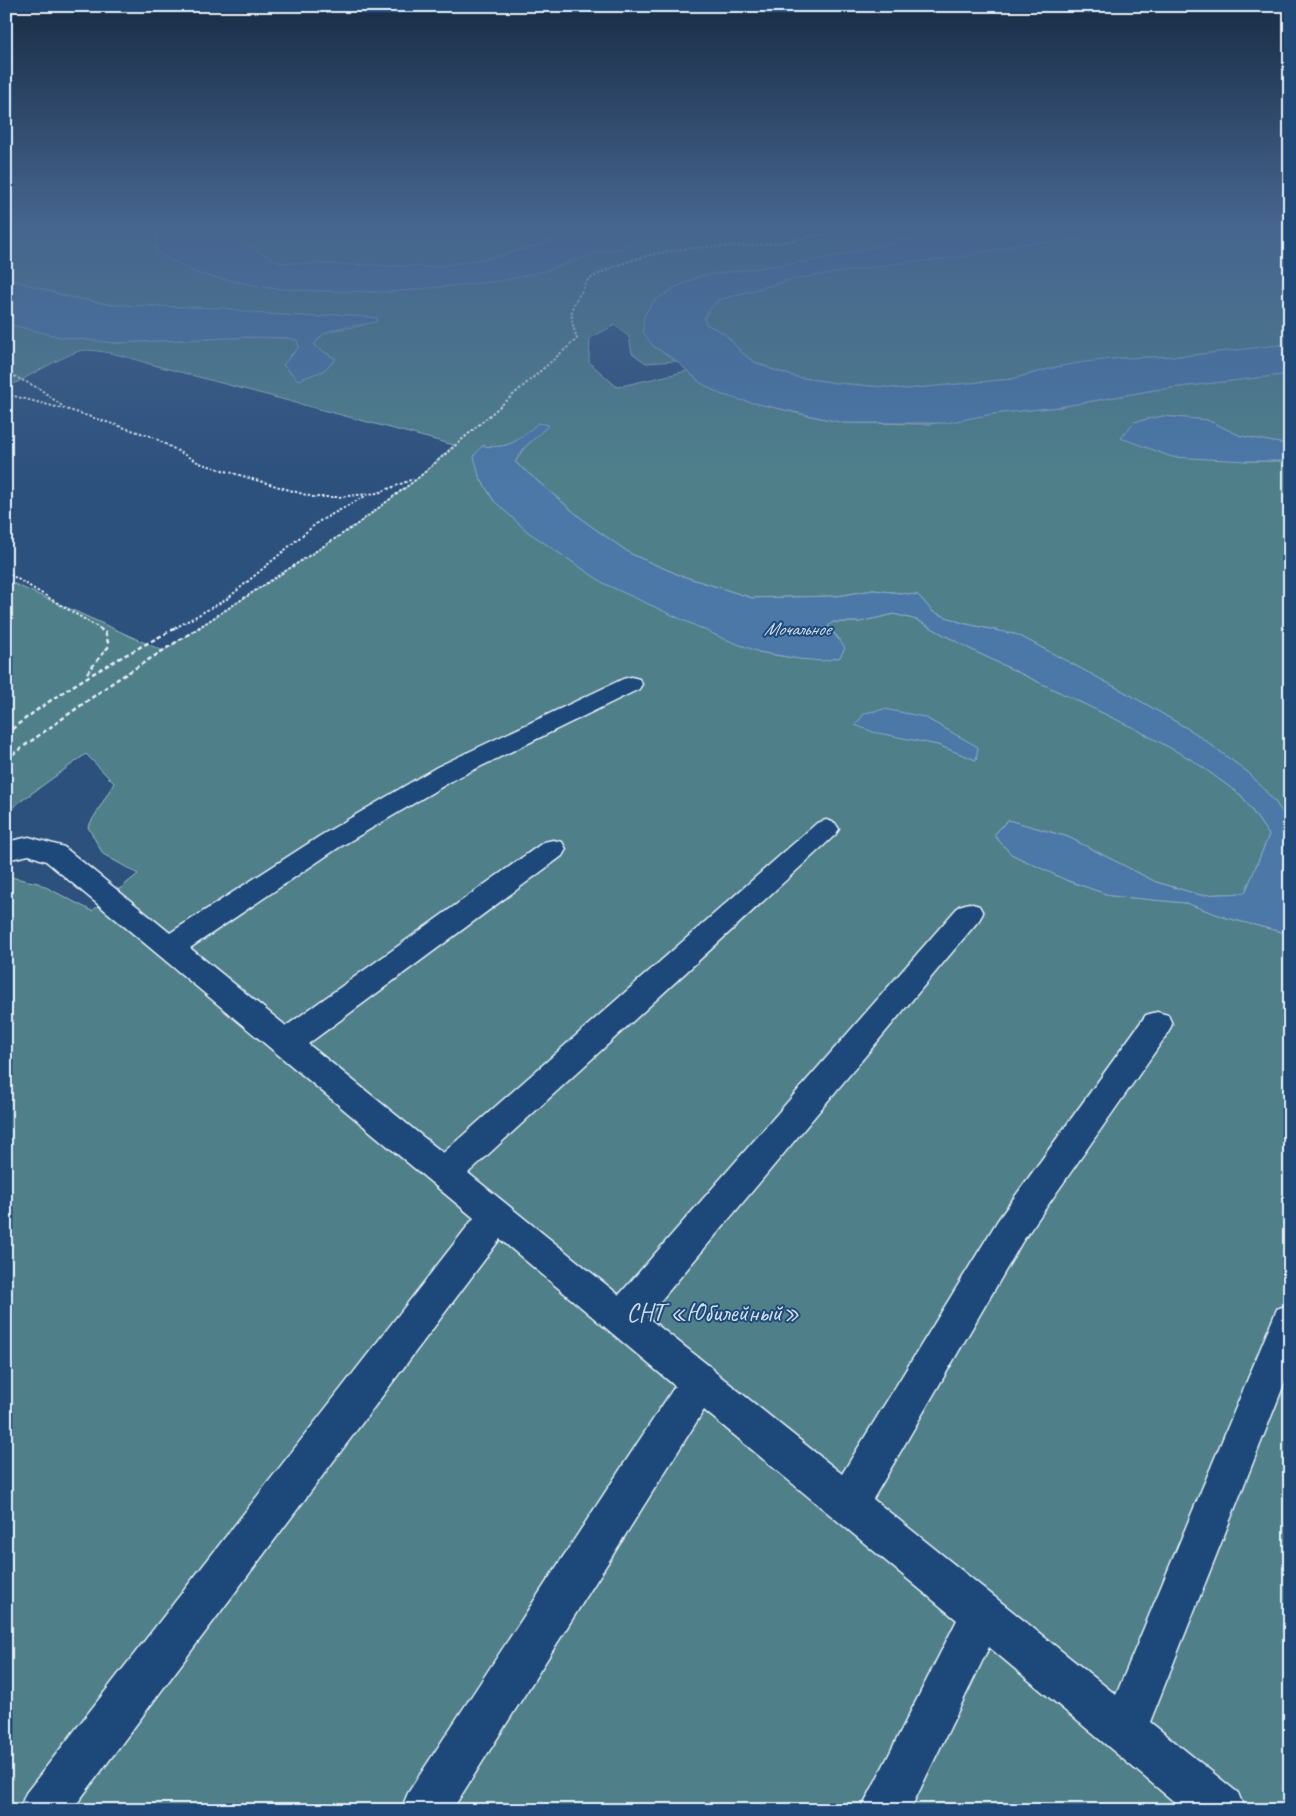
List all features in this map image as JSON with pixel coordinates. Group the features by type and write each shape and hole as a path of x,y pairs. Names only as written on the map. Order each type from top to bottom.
{"street":[{"path":"169,948 329,842 446,773 631,684"},
{"path":"444,1173 826,829"},
{"path":"6,851 29,846 55,854 1221,1810"},
{"path":"286,1043 552,849"},
{"path":"622,1319 969,913"},
{"path":"847,1504 1010,1230 1156,1024"},
{"path":"43,1810 497,1216"},
{"path":"1124,1730 1290,1322"},
{"path":"425,1810 700,1382"},
{"path":"885,1810 983,1614"}],"path":[{"path":"6,759 115,681 270,583 356,525 418,478 577,339 572,312"},
{"path":"6,372 40,389 66,409"},
{"path":"6,394 66,409 153,436 199,462 313,497 338,497 378,493 418,478"},
{"path":"6,734 22,719 85,675 215,606 277,558 311,527 336,511 370,494"},
{"path":"6,572 105,632 109,646 85,675"}],"green space":[{"name":"СНТ «Юбилейный»","path":"249,312 647,312 644,316 653,346 676,361 646,363 632,353 629,337 615,325 590,338 589,362 617,387 687,371 701,383 720,394 844,423 930,424 992,414 1059,407 1154,390 1290,374 1290,445 1241,436 1207,420 1163,416 1134,422 1245,461 1290,461 1290,825 1276,803 1250,774 1195,733 1130,695 1018,635 962,623 933,612 918,595 873,590 837,596 752,598 679,575 631,554 588,524 515,462 524,448 548,425 538,424 519,439 507,445 482,446 479,476 494,501 759,652 810,659 840,657 839,639 828,626 833,622 859,622 894,614 917,620 972,650 1136,729 1194,761 1242,796 1269,835 1245,893 1200,895 1156,882 1068,837 1008,820 994,835 1011,854 1066,880 1112,896 1186,903 1227,918 1290,934 1290,1810 6,1810 6,876 38,883 92,911 138,874 103,854 88,827 114,783 86,754 6,812 6,580 163,651 356,525 418,478 454,445 123,356 93,350 70,354 6,388 6,323 115,343 251,337 288,338 297,340 299,347 290,356 290,372 298,380 336,359 314,346 322,335 333,330 368,323 377,318 336,314 318,317","holes":["924,717 977,747 976,760 938,745 909,738"]},
{"path":"1290,312 1290,344 1184,356 1123,358 1056,367 1012,379 906,389 836,383 796,377 774,370 754,362 742,353 725,334 706,324 704,319 706,313"}],"water":[{"path":"6,312 249,312 318,317 336,314 377,318 376,322 332,330 318,339 314,346 336,359 323,371 298,380 283,365 299,347 297,340 288,338 251,337 115,343 61,337 6,323"},
{"path":"647,312 708,312 704,319 706,324 725,334 742,353 754,362 796,377 836,383 906,389 1012,379 1056,367 1084,362 1123,358 1184,356 1290,344 1290,374 1154,390 1059,407 992,414 946,423 844,423 720,394 701,383 675,360 653,346 643,332 644,316"},
{"path":"1163,416 1207,420 1241,436 1290,445 1290,461 1245,461 1172,457 1121,438 1134,422"},
{"name":"Мочальное","path":"538,423 549,425 524,448 515,462 588,524 631,554 679,575 752,598 837,596 873,590 918,595 933,612 962,623 1018,635 1130,695 1195,733 1250,774 1276,803 1290,825 1290,934 1227,918 1186,903 1112,896 1066,880 1011,854 994,835 1008,820 1068,837 1156,882 1200,895 1245,893 1269,835 1242,796 1194,761 1136,729 972,650 917,620 894,614 859,622 833,622 828,626 845,648 840,657 823,661 759,652 722,638 605,584 528,532 494,501 479,476 474,456 482,446 507,445 519,439"},
{"path":"885,709 924,717 978,747 976,760 938,745 873,732 855,725 865,713"}]}
